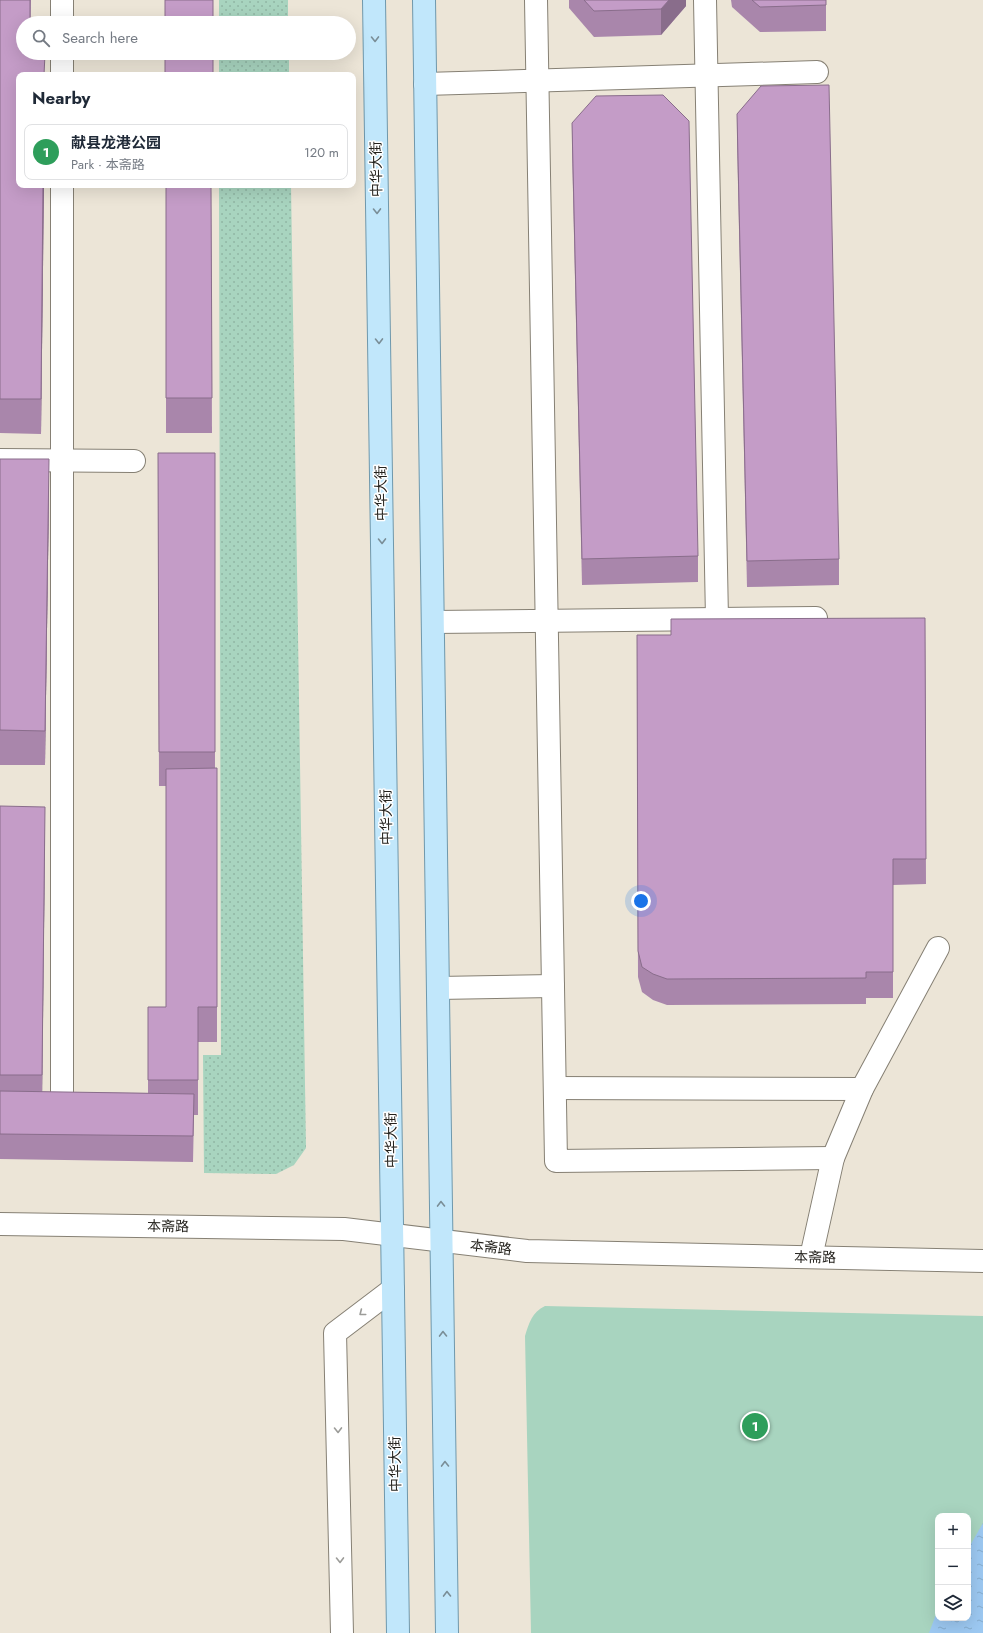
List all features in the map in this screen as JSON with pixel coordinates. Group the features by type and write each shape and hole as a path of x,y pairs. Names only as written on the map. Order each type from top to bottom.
{"main road":[{"name":"中华大街","path":"374,0 398,1633"},
{"path":"424,0 447,1633"}],"street":[{"path":"62,0 62,16"},
{"path":"536,0 556,1162 833,1158"},
{"path":"705,0 717,619"},
{"path":"62,60 62,72"},
{"path":"425,84 818,72"},
{"path":"62,188 62,1094"},
{"path":"0,460 134,461"},
{"path":"433,622 816,618"},
{"path":"39,825 62,825"},
{"path":"811,1257 833,1158 862,1089 938,948"},
{"path":"438,988 553,986"},
{"path":"555,1088 862,1089"},
{"name":"本斋路","path":"0,1224 344,1229 527,1251 983,1261"},
{"path":"342,1633 335,1333 393,1289"}],"green space":[{"path":"219,0 288,0 288,16 219,16"},
{"path":"219,60 289,60 289,72 219,72"},
{"path":"219,188 291,188 306,1148 294,1165 276,1174 204,1173 203,1055 221,1055"},
{"path":"545,1306 983,1316 983,1633 531,1633 525,1336 532,1318 537,1311"}],"water":[{"path":"983,1523 983,1633 929,1633 935,1617 935,1621 971,1621 971,1544"}],"building":[{"path":"0,0 30,0 30,16 16,16 16,60 45,60 44,72 16,72 16,188 43,188 41,399 0,399"},
{"path":"165,0 213,0 213,16 165,16"},
{"path":"584,0 669,0 661,9 594,11"},
{"path":"752,0 826,0 826,5 760,7"},
{"path":"165,60 213,60 213,72 165,72"},
{"path":"829,85 839,559 747,561 737,114 761,86"},
{"path":"663,95 689,121 698,556 582,559 572,123 596,96"},
{"path":"166,188 211,188 212,398 166,398"},
{"path":"158,453 215,453 215,752 159,752"},
{"path":"0,459 49,459 45,731 0,730"},
{"path":"925,618 926,859 893,859 893,972 866,972 866,978 667,979 653,974 642,967 638,951 637,635 671,635 671,619"},
{"path":"217,768 217,1007 198,1007 198,1080 148,1080 148,1007 166,1007 166,769"},
{"path":"0,806 45,807 42,1075 0,1075"},
{"path":"0,1091 194,1094 193,1136 0,1134"}],"place":[{"name":"献县龙港公园","path":"755,1426"}]}
